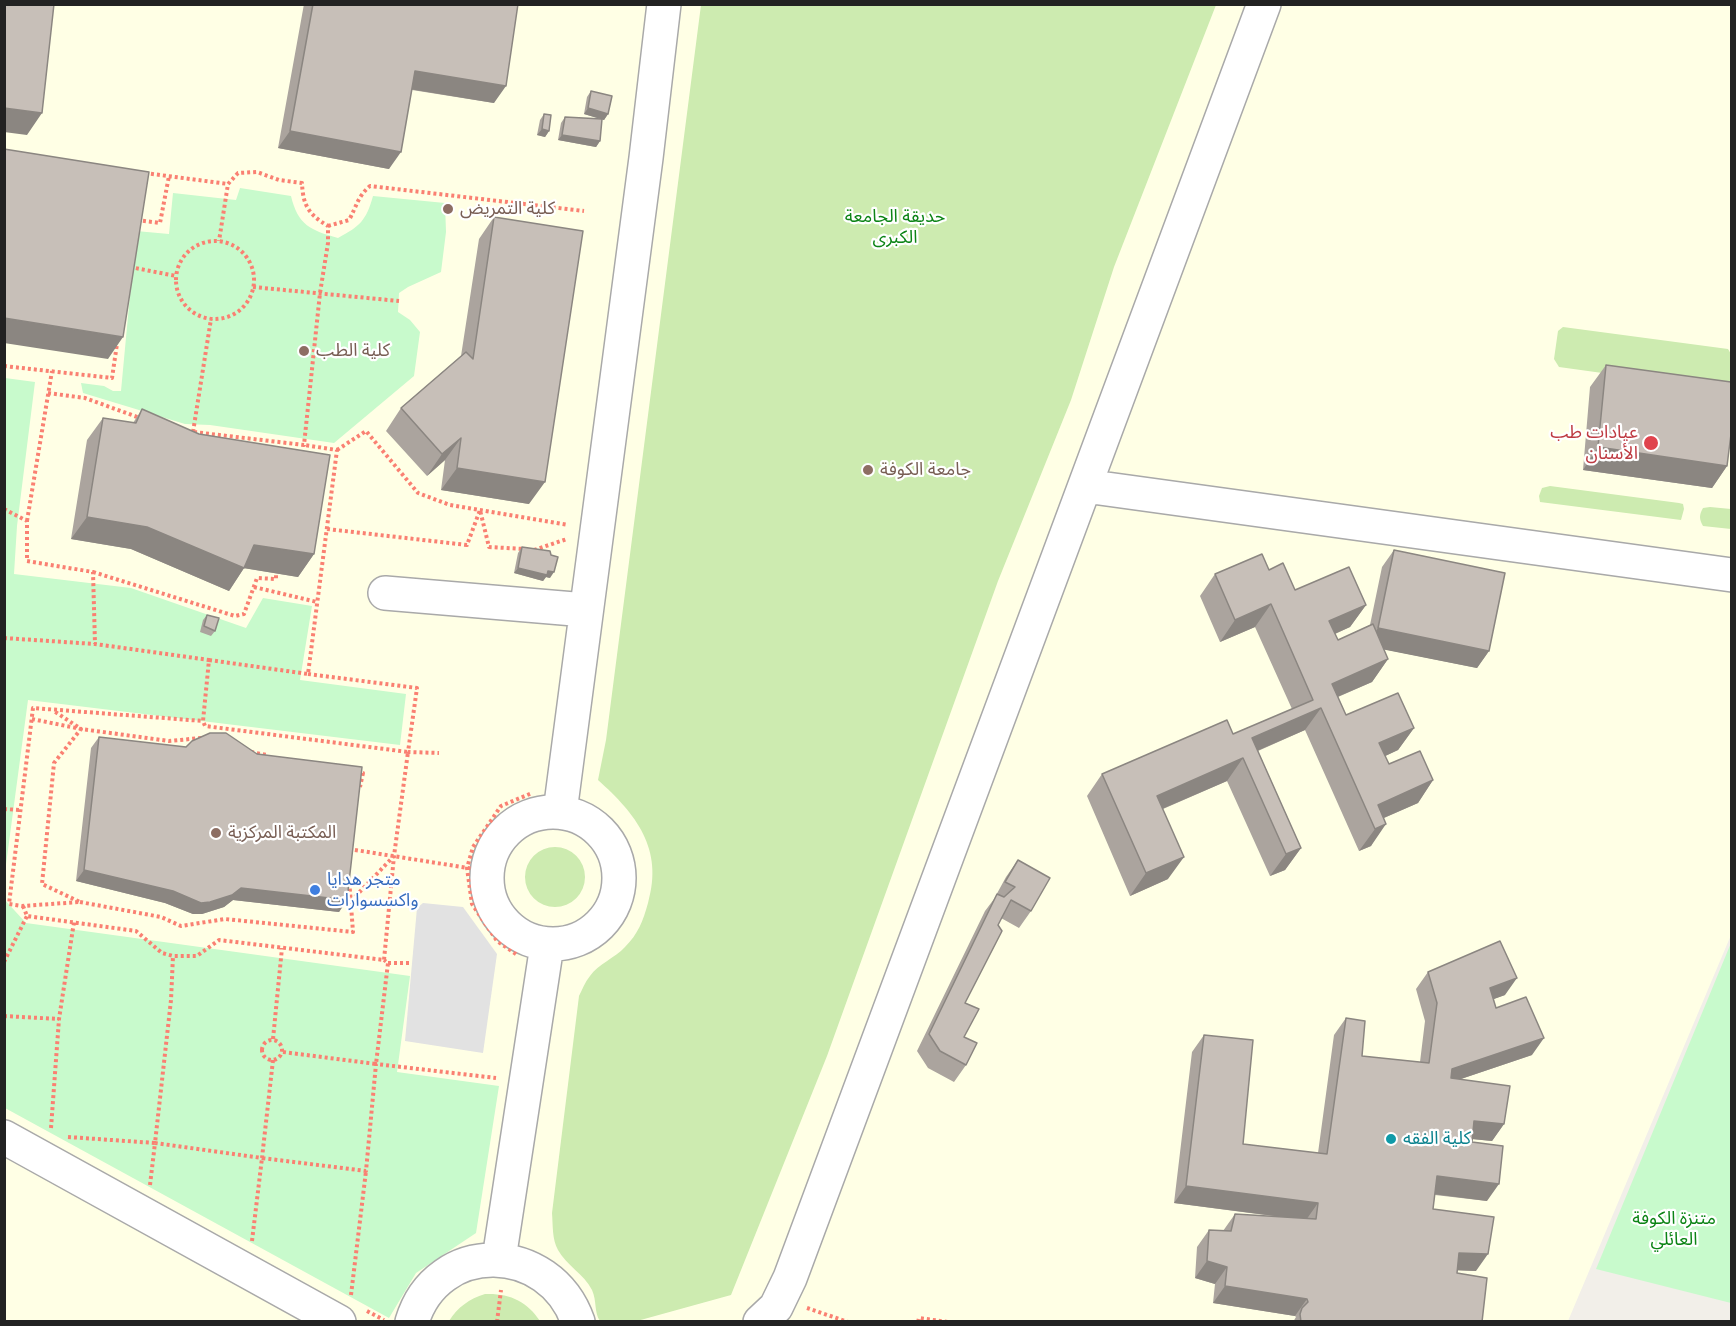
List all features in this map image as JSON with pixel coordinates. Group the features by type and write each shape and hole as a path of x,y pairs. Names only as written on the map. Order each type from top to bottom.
{"lane":[{"path":"560,812 646,158 664,4"},
{"path":"760,1322 776,1306 790,1278 1264,4"},
{"path":"1085,486 1731,575"},
{"path":"386,593 586,610"},
{"path":"496,1274 533,950 526,939 509,928 496,912 477,870 504,834 520,821 539,813 560,812 583,819 601,832 614,852 620,874 617,897 607,918 591,934 570,943 533,950"},
{"path":"4,1137 344,1312"},
{"path":"412,1322 416,1310 430,1288 449,1271 473,1262 496,1274 525,1264 548,1277 566,1296 578,1322"}],"path":[{"path":"134,172 228,184"},
{"path":"219,241 228,184 237,173 257,172 279,180 302,183 303,198 307,208 327,226 328,243 320,294 304,445"},
{"path":"130,220 160,223 169,176"},
{"path":"327,226 349,220 360,195 370,186 584,211"},
{"path":"219,241 237,247 245,255 251,264 254,276 253,287 250,298 234,314 223,318 211,318 192,311 185,304 179,296 176,276 179,264 193,247 204,242 219,241"},
{"path":"127,267 176,276"},
{"path":"253,287 399,301"},
{"path":"194,432 211,318"},
{"path":"4,366 112,378 118,334"},
{"path":"52,371 27,520 27,561 93,572 235,616 244,614 257,578 276,579 276,567"},
{"path":"48,393 85,398 141,418"},
{"path":"183,432 337,450 366,431 418,493 450,505 576,526"},
{"path":"271,441 272,453"},
{"path":"308,674 337,450"},
{"path":"4,509 27,520"},
{"path":"327,529 467,545 480,510"},
{"path":"480,510 489,547 536,550 575,536"},
{"path":"93,572 95,644"},
{"path":"254,587 317,602"},
{"path":"4,638 95,644 417,688 394,856 366,1171 344,1312"},
{"path":"203,722 209,660"},
{"path":"348,871 353,932 225,919 181,926 161,917 80,902 22,906 7,904 33,708 203,722 205,726 408,752 439,753"},
{"path":"51,709 81,729"},
{"path":"32,719 81,729 169,741 199,738 210,740"},
{"path":"80,902 42,884 54,763 81,729"},
{"path":"242,749 275,757"},
{"path":"352,771 363,773 358,796"},
{"path":"4,809 20,810"},
{"path":"347,860 348,838"},
{"path":"346,849 477,870 472,904 497,941 533,950"},
{"path":"351,901 394,856"},
{"path":"22,906 27,916"},
{"path":"27,916 135,931 162,953 173,956 197,956 219,940 412,963"},
{"path":"4,962 27,916"},
{"path":"51,1129 59,1020 74,922"},
{"path":"273,1039 282,948"},
{"path":"149,1194 171,1000 173,956"},
{"path":"4,1016 59,1020"},
{"path":"273,1039 279,1042 283,1052"},
{"path":"273,1039 264,1044 262,1050 264,1056 273,1060 279,1058 283,1052"},
{"path":"283,1052 504,1079"},
{"path":"251,1249 273,1060"},
{"path":"67,1137 155,1143 366,1171"},
{"path":"496,1274 501,1289 497,1322"},
{"path":"804,1306 848,1322"},
{"path":"918,1322 919,1318 948,1322"}],"shaded area":[{"name":"جامعة الكوفة","path":"5,5 1731,5 1731,935 1568,1321 5,1322"},
{"path":"423,903 463,907 497,954 483,1053 405,1041 417,908"}],"green space":[{"name":"حديقة الجامعة الكبرى","path":"701,5 1216,5 1114,267 1071,400 998,581 827,1056 731,1295 637,1321 600,1321 592,1290 561,1255 556,1246 552,1213 579,996 593,972 621,951 637,932 646,910 652,884 649,849 643,834 624,806 598,780 606,740"},
{"path":"240,188 291,196 297,214 307,225 338,238 361,222 373,196 445,203 446,232 441,272 399,293 398,312 410,320 420,332 414,376 334,443 210,425 185,424 83,393 81,383 121,391 136,231 169,234 173,193 236,200"},
{"path":"1563,327 1728,349 1731,354 1731,384 1718,389 1559,367 1554,359 1558,331"},
{"path":"5,378 35,382 17,526 14,574 131,588 246,628 263,598 312,606 300,680 406,694 400,745 28,700 5,872"},
{"path":"1550,486 1679,503 1683,504 1684,509 1681,520 1540,502 1539,496 1542,488"},
{"path":"1703,508 1731,509 1731,529 1703,526 1700,519 1701,513"},
{"path":"555,847 576,856 585,877 576,898 555,907 534,898 525,877 534,856"},
{"path":"4,899 26,923 410,976 397,1072 499,1086 476,1233 416,1273 389,1318 5,1108"},
{"name":"متنزة الكوفة العائلي","path":"1731,943 1731,1303 1596,1269"},
{"path":"485,1294 502,1295 517,1300 529,1308 540,1321 449,1321 464,1304"}],"building":[{"path":"4,4 54,4 42,113 4,108"},
{"path":"313,4 518,4 506,86 415,71 401,152 290,131"},
{"path":"591,91 612,96 608,114 588,108"},
{"path":"544,114 551,115 549,131 542,129"},
{"path":"565,117 602,119 600,141 562,135"},
{"path":"4,149 149,172 123,337 4,318"},
{"path":"494,217 583,231 545,482 457,468 461,438 442,454 401,408 466,352 473,359"},
{"name":"عيادات طب الأسنان","path":"1606,365 1731,382 1731,434 1727,466 1598,447"},
{"path":"142,409 199,434 330,455 314,554 254,545 244,568 147,527 87,517 103,418 136,423"},
{"path":"522,547 550,551 551,555 558,557 554,572 548,571 547,575 518,568"},
{"path":"1394,550 1505,573 1489,651 1378,628"},
{"path":"1262,554 1269,570 1283,563 1295,590 1349,567 1366,605 1329,621 1338,640 1373,624 1388,659 1332,684 1346,715 1398,693 1414,728 1379,743 1389,764 1420,751 1433,780 1378,805 1386,824 1375,829 1321,708 1252,738 1301,848 1286,854 1243,758 1157,796 1184,857 1146,873 1102,774 1227,720 1233,734 1313,700 1271,604 1235,620 1215,574"},
{"path":"207,615 219,618 215,631 204,626"},
{"name":"المكتبة المركزية","path":"210,733 226,733 257,754 362,767 347,900 241,888 232,895 201,903 173,891 84,870 99,737 186,747 192,741"},
{"path":"1018,860 1050,878 1031,911 1011,900 998,925 1002,931 965,1003 979,1009 964,1037 977,1043 966,1065 940,1051 929,1034 997,894 1004,897 1015,887 1005,882"},
{"name":"كلية الفقه","path":"1500,941 1517,978 1490,988 1496,1008 1526,997 1544,1038 1452,1069 1451,1078 1510,1086 1504,1124 1474,1121 1472,1142 1503,1146 1499,1184 1437,1176 1433,1209 1494,1217 1488,1254 1459,1253 1457,1273 1487,1278 1482,1322 1301,1322 1300,1314 1308,1302 1307,1299 1225,1286 1227,1267 1207,1261 1209,1230 1231,1231 1235,1214 1316,1219 1318,1203 1186,1186 1204,1035 1253,1040 1243,1144 1327,1154 1346,1018 1365,1021 1362,1056 1429,1063 1437,1003 1428,972"}],"place":[{"name":"كلية التمريض","path":"448,209"},
{"name":"كلية الطب","path":"304,351"},
{"name":"عيادات طب الأسنان","path":"1651,443"},
{"name":"جامعة الكوفة","path":"868,470"},
{"name":"المكتبة المركزية","path":"216,833"},
{"name":"متجر هدايا واكسسوارات","path":"315,890"},
{"name":"كلية الفقه","path":"1391,1139"}]}
